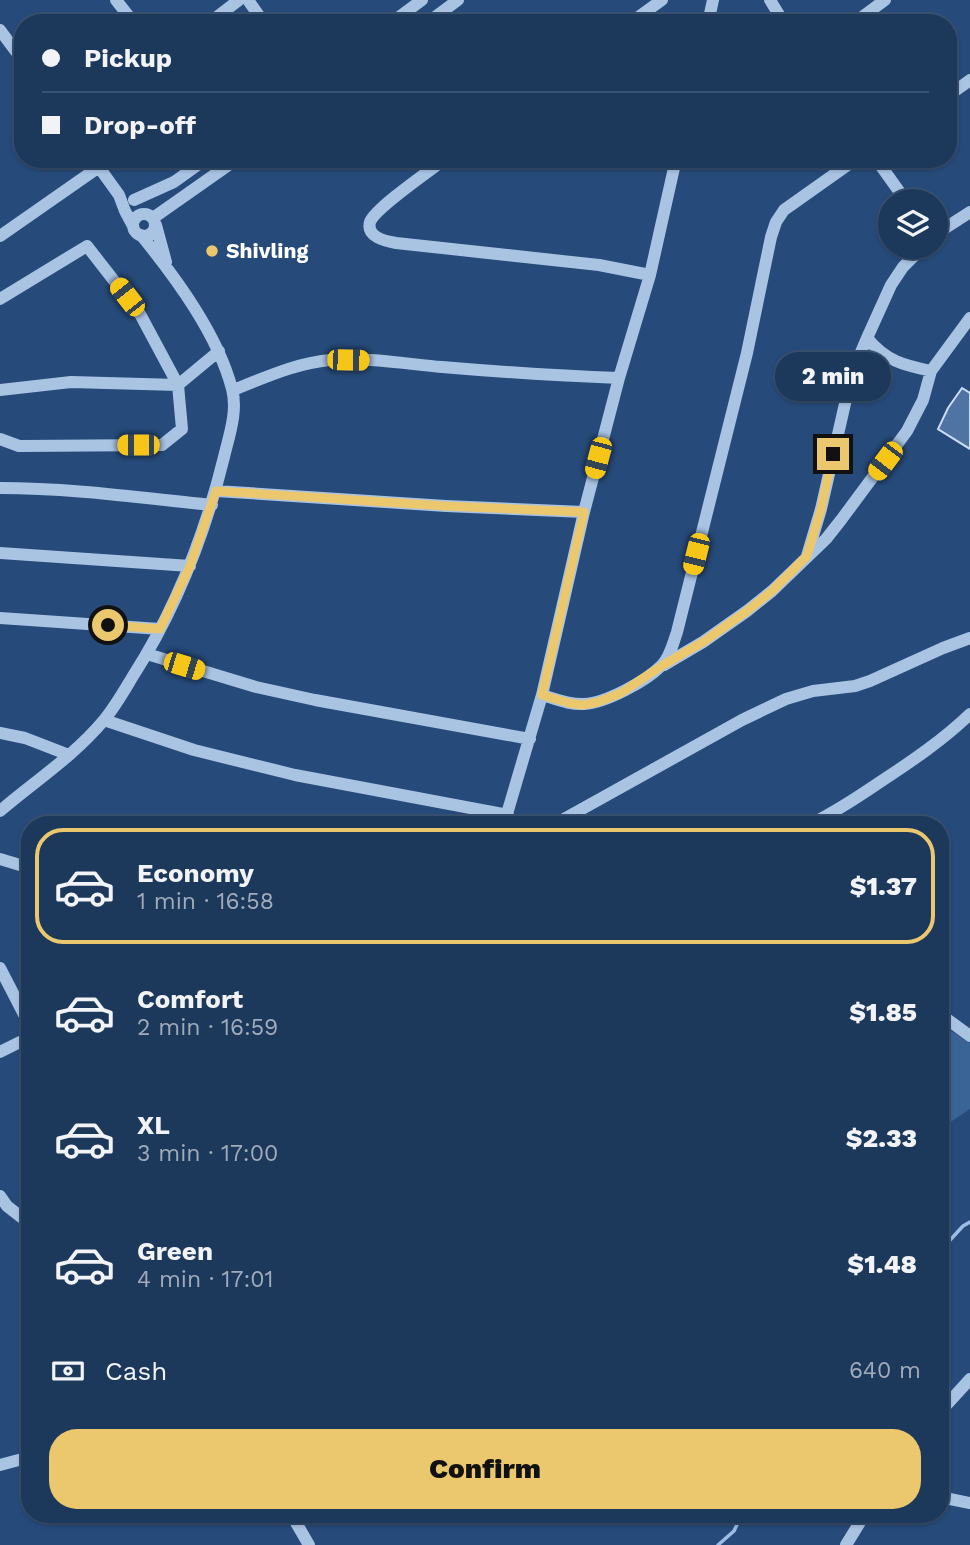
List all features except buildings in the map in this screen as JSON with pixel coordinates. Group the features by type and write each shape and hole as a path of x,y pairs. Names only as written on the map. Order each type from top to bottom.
{"street":[{"path":"221,14 239,0"},
{"path":"403,14 422,0"},
{"path":"439,14 458,0"},
{"path":"643,14 662,0"},
{"path":"867,14 885,0"},
{"path":"0,30 14,49"},
{"path":"0,236 89,168"},
{"path":"0,811 69,755 104,720 147,654 190,566 212,505 232,424 233,390 219,352 167,266 137,230 119,195 100,168"},
{"path":"134,200 174,183 194,168"},
{"path":"153,219 224,168"},
{"path":"433,168 373,216 370,227 377,238 384,241 599,265 650,275"},
{"path":"507,816 542,695 584,512 619,378 650,275 674,168"},
{"path":"663,665 677,632 747,353 776,222 784,210 843,168"},
{"path":"882,168 897,189"},
{"path":"119,195 134,200 153,219 167,266"},
{"path":"948,226 970,212"},
{"path":"145,214 153,219 152,233 144,236 137,230 137,216 145,214"},
{"path":"0,299 87,246 140,314 178,385 182,429 162,445 19,446 0,439"},
{"path":"807,556 855,366 891,285 911,259"},
{"path":"542,695 582,705 621,693 703,642 772,591 826,539 907,431 923,400 931,372 970,318"},
{"path":"867,338 887,357 931,372"},
{"path":"0,390 71,382 178,385 219,352"},
{"path":"233,390 280,372 330,360 365,360 619,378"},
{"path":"0,488 212,505"},
{"path":"216,491 584,512"},
{"path":"0,553 190,566"},
{"path":"0,618 160,629"},
{"path":"569,816 742,720 786,699 813,691 855,686 970,638"},
{"path":"147,654 256,687 391,715 530,739"},
{"path":"825,816 923,753 953,731 970,713"},
{"path":"104,720 194,750 282,772 487,816"},
{"path":"0,733 25,738 69,755"},
{"path":"0,859 21,865"},
{"path":"0,968 21,1009"},
{"path":"949,1021 970,1036"},
{"path":"0,1052 21,1042"},
{"path":"0,1196 7,1206 21,1217"},
{"path":"949,1402 970,1379"},
{"path":"0,1465 21,1459"},
{"path":"949,1498 968,1499"},
{"path":"296,1523 309,1545"},
{"path":"846,1545 859,1523"}],"shaded area":[{"path":"949,1030 970,1043 970,1109 949,1123"}],"waterway":[{"path":"949,1241 970,1222"},
{"path":"718,1545 734,1531 738,1523"}],"place":[{"name":"Shivling","path":"212,251"}],"route":[{"path":"108,625 160,629 190,566 216,491 584,512 542,695 582,705 598,702 621,693 703,642 772,591 807,556 833,454"}]}
